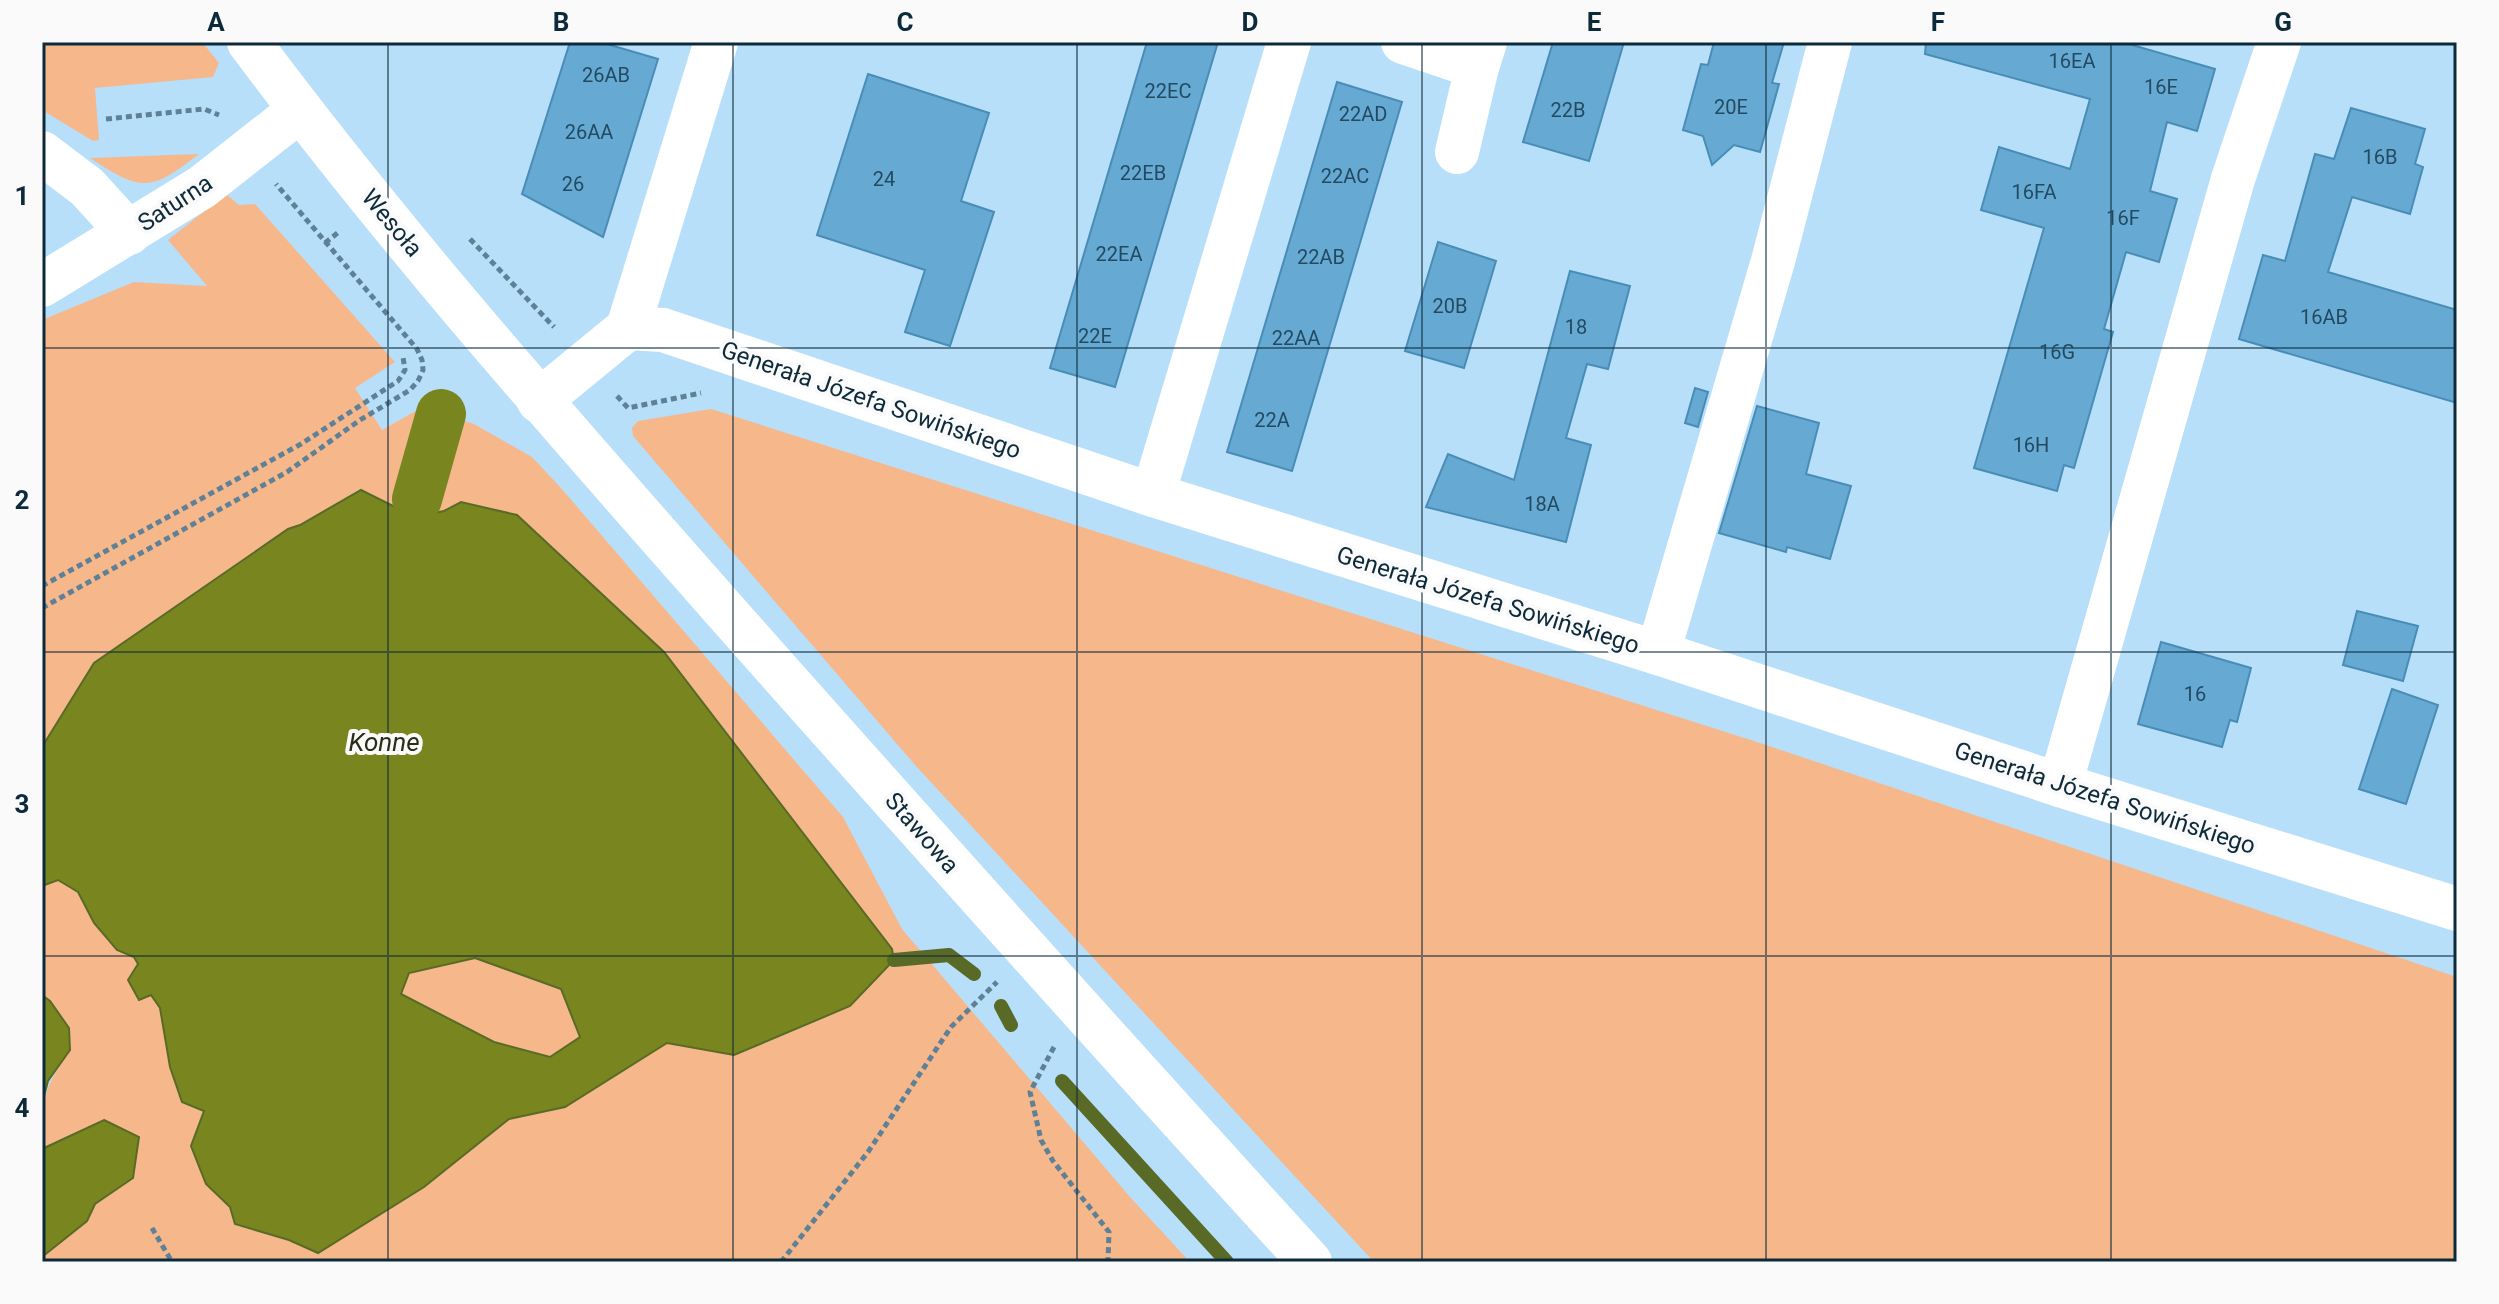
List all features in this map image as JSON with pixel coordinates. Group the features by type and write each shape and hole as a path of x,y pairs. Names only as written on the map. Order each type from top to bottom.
{"street":[{"name":"Wesoła","path":"249,42 300,110 539,401"},
{"path":"539,401 628,328 716,42"},
{"path":"1153,495 1289,42"},
{"path":"1403,42 1481,55 1457,152"},
{"path":"1658,653 1773,261 1830,42"},
{"path":"2060,785 2233,179 2279,42"},
{"name":"Saturna","path":"42,285 202,187 300,110"},
{"path":"42,153 87,187 129,233"},
{"name":"Generała Józefa Sowińskiego","path":"628,328 663,330 1153,495 2457,909"},
{"name":"Stawowa","path":"539,401 1028,952 1310,1262"}],"path":[{"path":"106,119 204,109 222,117"},
{"path":"42,608 287,472 360,420 410,390 418,381 423,370 417,349 293,205"},
{"path":"461,229 554,327"},
{"path":"42,586 301,444 398,381 405,370 403,357"},
{"path":"781,1262 868,1152 951,1027 1028,952"},
{"path":"1054,1047 1030,1092 1041,1140 1053,1161 1109,1232 1108,1262"},
{"path":"152,1228 172,1262"}],"shaded area":[{"path":"42,42 202,42 219,63 213,77 95,88 99,140 93,141 42,110"},
{"path":"199,154 169,175 146,183 122,177 90,158"},
{"path":"226,194 239,205 255,204 395,362 355,388 382,430 421,408 474,424 532,457 561,488 843,817 902,929 1130,1197 1190,1262 42,1262 42,1222 98,1123 42,1149 46,1096 70,1050 50,1001 42,995 42,864 79,857 206,1031 206,1184 230,1207 235,1225 289,1240 318,1253 374,1015 517,515 461,502 444,511 423,515 425,501 408,498 401,510 361,490 288,529 94,663 42,747 42,320 134,282 207,286 168,240"},
{"path":"711,409 1757,742 2457,977 2457,1262 1374,1262 915,765 633,436 632,428 638,421"}],"water":[{"name":"Konne","path":"361,490 401,510 408,497 426,501 424,515 444,511 461,502 517,515 664,652 892,949 894,960 850,1006 734,1055 667,1043 565,1107 509,1119 424,1187 318,1253 289,1240 235,1224 230,1207 206,1184 191,1146 204,1111 182,1102 170,1067 160,1008 151,995 139,1000 128,980 138,964 134,957 117,950 94,923 78,892 58,880 42,886 42,747 94,663 288,529","holes":["475,958 561,989 580,1037 550,1057 494,1042 401,994 409,973"]},
{"path":"42,995 69,1028 70,1050 48,1081 42,1104"},
{"path":"104,1120 139,1137 133,1178 95,1204 87,1221 42,1257 42,1149"}],"building":[{"path":"570,42 600,42 658,59 603,237 522,194"},
{"path":"1147,42 1218,42 1115,387 1050,368"},
{"path":"1553,42 1624,42 1589,161 1523,142"},
{"path":"1714,42 1784,42 1772,83 1779,84 1760,152 1734,145 1712,165 1703,136 1683,130 1701,64 1708,65"},
{"path":"1926,42 2122,42 2215,69 2197,131 2167,122 2150,191 2177,199 2159,262 2126,252 2104,329 2113,332 2074,468 2064,465 2057,491 1974,468 2044,228 1981,210 1999,147 2070,169 2090,99 1925,54"},
{"path":"868,74 989,113 961,201 994,212 950,346 905,332 925,270 817,235"},
{"path":"1337,82 1402,102 1292,471 1227,452"},
{"path":"2351,108 2425,129 2415,164 2423,167 2410,214 2352,197 2328,272 2457,310 2457,403 2239,339 2263,255 2285,261 2315,154 2334,159"},
{"path":"1438,242 1496,261 1464,368 1405,351"},
{"path":"1570,271 1630,286 1608,369 1587,364 1566,438 1591,445 1566,542 1426,507 1448,454 1514,480"},
{"path":"1695,388 1708,392 1698,427 1685,423"},
{"path":"1757,406 1819,423 1806,474 1851,486 1830,559 1787,547 1786,552 1719,533"},
{"path":"2357,611 2418,626 2403,681 2343,665"},
{"path":"2161,642 2251,668 2237,722 2230,720 2222,747 2138,724"},
{"path":"2392,689 2438,705 2406,804 2359,789"}],"waterway":[{"path":"417,499 441,414"},
{"path":"894,960 949,955 974,974"},
{"path":"1001,1006 1011,1025"},
{"path":"1062,1081 1227,1262"}]}
